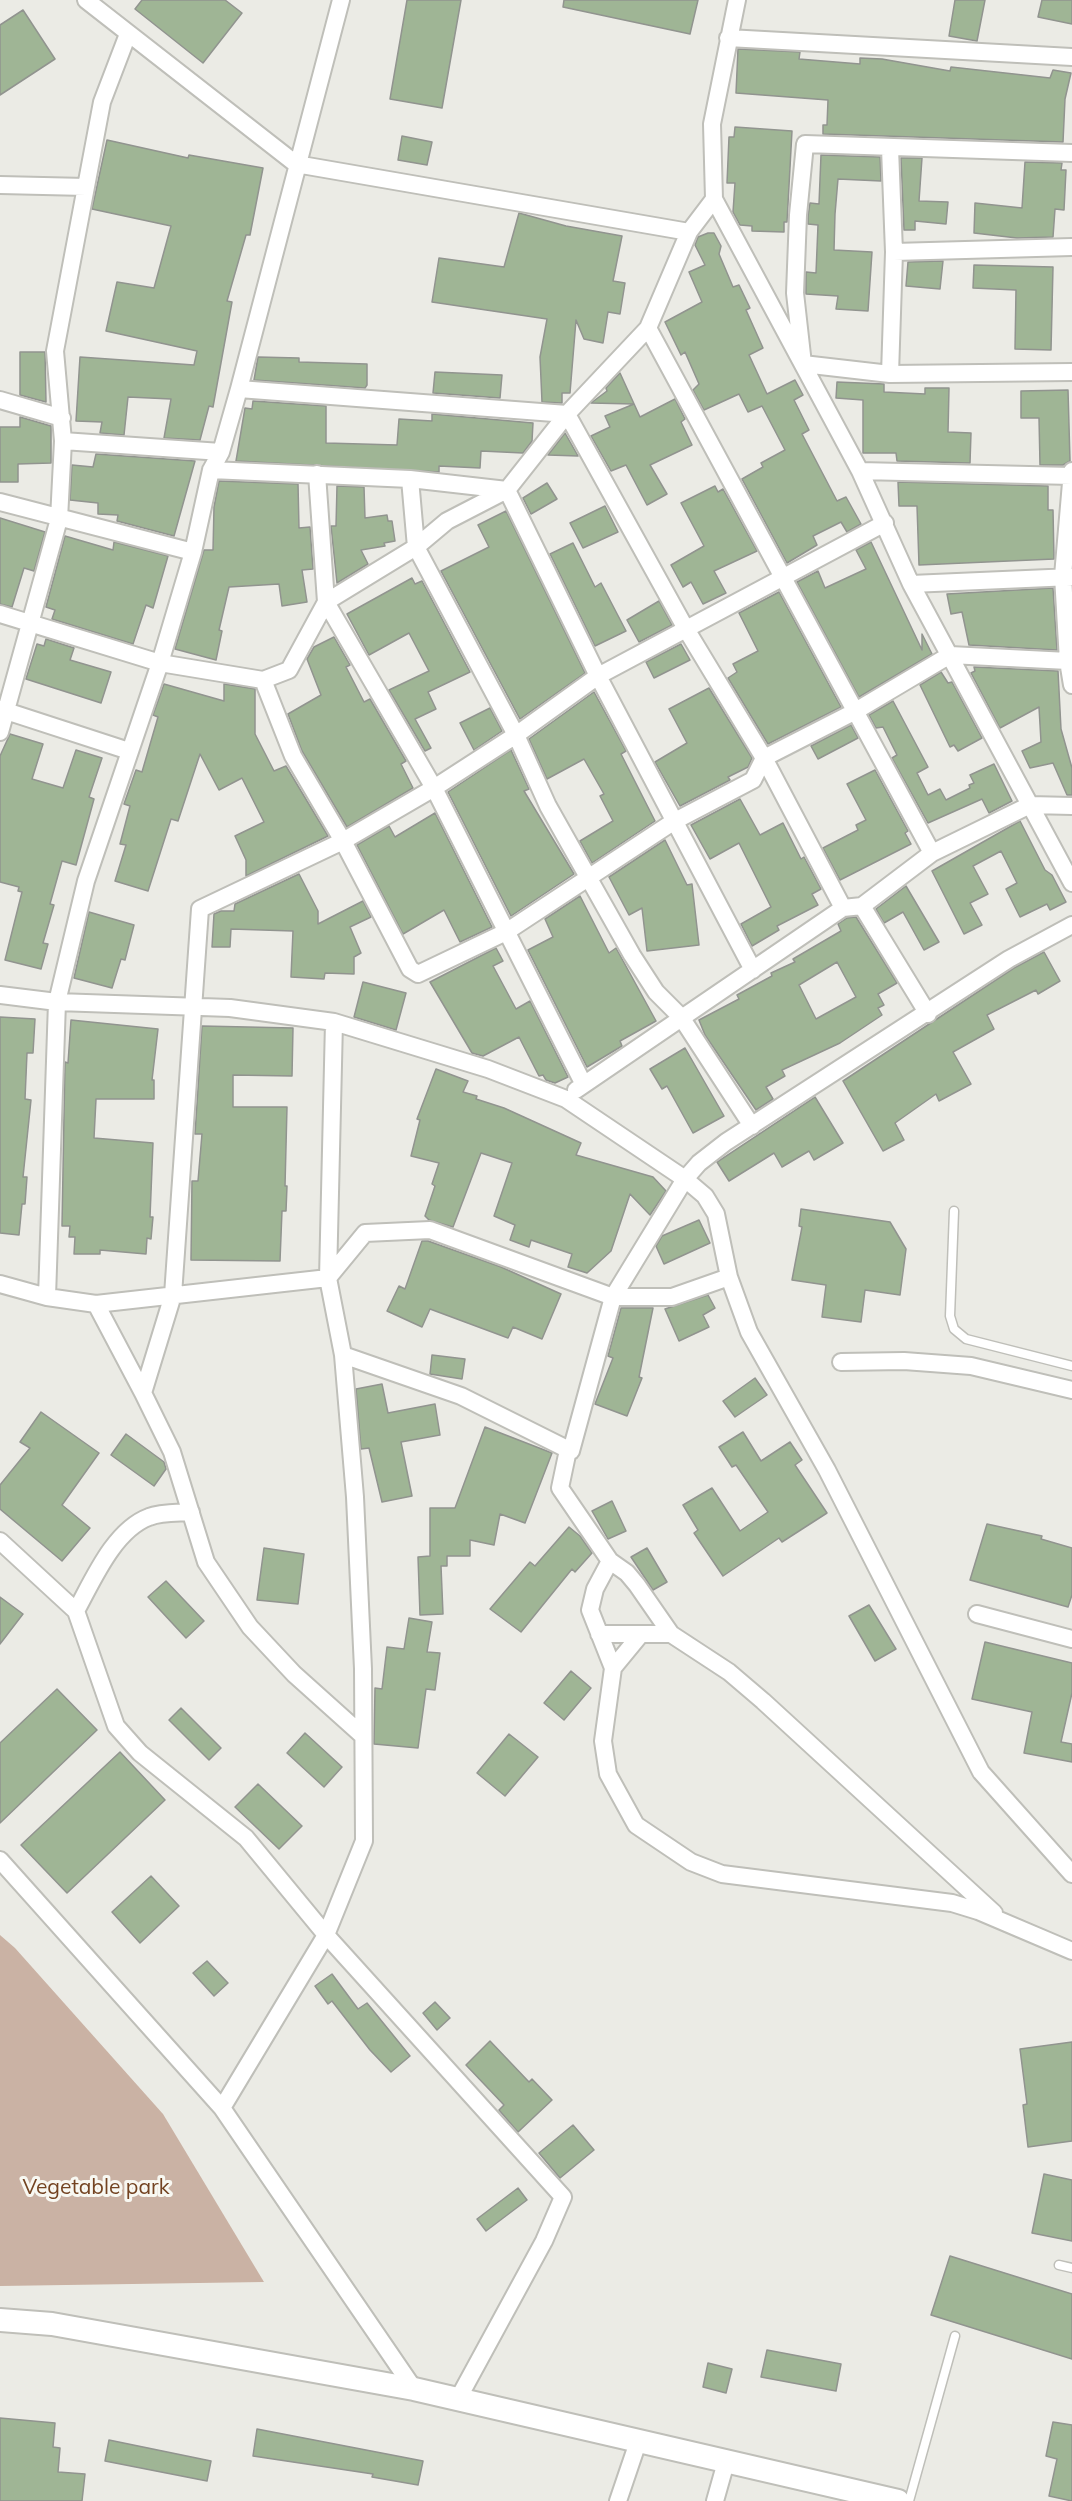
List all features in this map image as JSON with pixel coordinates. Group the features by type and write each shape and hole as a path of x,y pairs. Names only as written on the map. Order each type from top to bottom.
{"main road":[{"path":"0,2320 52,2324 414,2389 898,2501"}],"street":[{"path":"86,0 296,164 689,232"},
{"path":"47,1297 57,1002 86,881 160,663 194,552 211,470 221,452 239,389 296,164 341,0"},
{"path":"737,0 711,124 714,199 860,471 911,585 1072,883"},
{"path":"0,732 3,710 31,623 59,519 63,441 55,351 102,102 128,34"},
{"path":"728,38 1072,57"},
{"path":"803,364 795,293 798,215 805,144 1072,153"},
{"path":"890,148 894,252 890,374"},
{"path":"0,185 86,187"},
{"path":"0,614 160,663 263,680 289,670 326,602 416,547 447,521 507,490 567,414 648,328 689,232 714,199"},
{"path":"894,252 1072,247"},
{"path":"648,328 932,853"},
{"path":"803,364 890,374 1072,372"},
{"path":"239,389 567,414"},
{"path":"0,400 62,418"},
{"path":"567,414 686,629 764,758 843,908"},
{"path":"63,441 221,452"},
{"path":"211,470 410,479 507,490"},
{"path":"860,471 1072,476"},
{"path":"1072,471 1068,576 1072,685"},
{"path":"317,474 326,602 434,788 583,1083"},
{"path":"410,479 416,547 516,735 548,806 656,992 681,1017 752,1126"},
{"path":"507,490 598,676 753,970"},
{"path":"0,502 194,552"},
{"path":"143,1393 173,1295 200,909 343,841 434,788 516,735 598,676 885,523"},
{"path":"911,585 1068,576"},
{"path":"263,680 293,756 343,841 410,969 418,974 506,932 590,880 673,822 753,780 764,758 854,712 950,655 1070,661"},
{"path":"3,710 129,751"},
{"path":"566,1099 583,1083 843,908 862,906 932,853 1030,805 1072,806"},
{"path":"862,906 928,1014"},
{"path":"568,1450 571,1451 613,1297 685,1179 699,1163 1009,959 1072,925"},
{"path":"0,987 27,998"},
{"path":"0,995 57,1002 230,1008 334,1022 488,1070 566,1099 685,1179 705,1196 716,1214 729,1276 749,1332 827,1470 981,1772 1072,1874"},
{"path":"222,2108 326,1935 364,1841 363,1669 356,1508 343,1355 328,1278 334,1022"},
{"path":"0,1284 47,1297 96,1304 328,1278 365,1233 430,1230 613,1297 672,1298 729,1276"},
{"path":"96,1304 172,1452 206,1562 250,1627 294,1674 362,1736"},
{"path":"343,1355 461,1396 568,1450"},
{"path":"842,1362 904,1361 971,1366 1072,1390"},
{"path":"568,1450 560,1488 610,1562 632,1579 671,1634 729,1672 764,1701 1002,1921"},
{"path":"76,1611 109,1554 130,1528 150,1516 191,1512"},
{"path":"0,1540 76,1611 116,1726 140,1753 246,1838 326,1935 563,2197 544,2241 458,2399"},
{"path":"610,1562 598,1581 590,1604 612,1668 603,1741 604,1764 626,1810 648,1834 692,1862 722,1874 952,1903 1002,1921 1072,1951"},
{"path":"977,1614 1072,1639"},
{"path":"599,1634 671,1634"},
{"path":"612,1668 641,1634"},
{"path":"0,1860 222,2108 414,2389"},
{"path":"618,2501 638,2442"},
{"path":"715,2501 726,2462"}],"lane":[{"path":"954,1211 950,1316 954,1329 966,1339 1072,1366"},
{"path":"1059,2265 1072,2268"},
{"path":"909,2501 955,2336"}],"green space":[{"name":"Vegetable park","path":"0,1935 15,1948 163,2114 264,2282 0,2286"}],"building":[{"path":"142,0 225,0 242,13 203,63 135,9"},
{"path":"407,0 461,0 442,108 390,99"},
{"path":"564,0 698,0 690,34 563,7"},
{"path":"955,0 985,0 977,41 949,36"},
{"path":"1042,0 1072,0 1072,24 1038,17"},
{"path":"23,10 55,59 0,95 0,25"},
{"path":"738,49 800,52 799,59 860,64 860,58 882,59 950,71 951,67 1050,78 1053,70 1071,73 1065,99 1063,142 823,134 823,125 827,125 828,100 736,93"},
{"path":"735,127 792,131 787,222 784,222 784,232 752,231 752,226 740,225 733,212 735,183 727,183 729,137 734,137"},
{"path":"402,136 432,142 427,165 398,160"},
{"path":"107,140 188,158 189,155 263,168 250,235 246,235 227,301 232,302 213,407 209,406 200,440 164,438 171,399 128,397 124,435 100,433 102,422 76,421 80,357 194,365 197,351 106,331 117,282 154,288 171,226 92,209"},
{"path":"821,155 880,157 881,181 838,179 835,214 834,250 872,252 868,311 836,309 838,296 806,294 806,272 816,273 818,225 808,224 808,216 810,203 819,204"},
{"path":"901,158 922,158 919,201 948,202 946,224 915,221 915,230 904,230"},
{"path":"1025,162 1062,163 1061,170 1066,170 1064,210 1055,209 1053,237 1017,238 974,233 975,203 1022,208"},
{"path":"519,213 566,226 622,236 613,281 625,283 620,314 608,312 603,343 584,339 576,320 570,393 562,393 562,403 542,402 540,357 547,319 432,302 439,258 504,267"},
{"path":"714,233 721,246 719,254 733,287 739,285 750,308 746,310 763,348 749,355 767,394 795,380 803,395 794,400 809,430 802,434 837,501 846,497 861,524 847,532 841,522 813,536 817,545 787,563 742,479 763,467 761,463 785,450 762,406 748,412 739,394 704,410 693,390 699,384 685,352 681,355 665,322 702,302 689,272 705,265 695,245 698,237"},
{"path":"943,261 940,289 906,286 908,262"},
{"path":"974,265 1053,267 1051,350 1015,349 1016,290 973,288"},
{"path":"20,352 45,352 46,402 20,395"},
{"path":"258,357 299,358 299,362 367,364 367,385 365,388 254,380"},
{"path":"435,372 502,375 500,398 433,393"},
{"path":"620,373 640,417 675,399 685,419 681,422 692,445 650,465 667,494 647,505 626,465 611,471 591,436 610,427 605,416 634,404 591,403 607,391 606,388"},
{"path":"837,382 884,384 884,392 925,394 925,388 949,388 948,432 971,433 970,463 897,461 896,453 863,453 863,400 836,398"},
{"path":"1068,390 1070,461 1063,465 1040,465 1039,418 1021,418 1021,391"},
{"path":"253,401 326,406 326,443 397,445 399,419 432,421 432,414 533,423 532,441 523,453 481,451 480,468 439,466 439,472 236,461 245,408 252,409"},
{"path":"20,417 51,426 51,463 18,464 18,482 0,482 0,427 20,427"},
{"path":"565,433 578,456 548,455"},
{"path":"96,454 195,461 174,536 117,521 118,515 98,514 98,503 70,500 72,465 93,467"},
{"path":"219,481 298,484 299,528 310,527 313,569 302,570 307,602 282,606 279,584 229,587 219,630 222,631 216,660 175,649 204,550 213,550 214,507"},
{"path":"898,482 1048,486 1048,510 1053,510 1054,559 919,565 917,506 899,506"},
{"path":"547,483 557,499 531,514 523,498"},
{"path":"337,486 364,487 365,518 387,515 388,521 392,521 395,541 384,543 385,546 361,550 368,564 337,583 331,526 336,526"},
{"path":"715,486 718,492 723,489 757,551 714,571 726,593 703,604 691,582 683,587 671,565 704,546 681,503"},
{"path":"605,506 618,532 583,548 570,523"},
{"path":"506,511 585,673 520,719 441,571 489,547 478,525"},
{"path":"0,518 45,532 34,571 24,568 12,607 0,604"},
{"path":"65,536 113,550 114,542 168,556 153,608 146,605 133,644 52,619 55,610 46,607"},
{"path":"871,542 922,650 922,634 932,654 859,697 797,582 818,571 825,588 866,569 856,550"},
{"path":"573,543 595,587 601,583 626,631 595,646 550,554"},
{"path":"412,578 415,584 422,581 470,672 428,692 436,709 415,719 431,748 425,751 389,690 429,671 409,633 369,655 347,614"},
{"path":"1053,588 1057,650 969,645 962,612 951,614 947,594"},
{"path":"779,592 841,707 768,744 728,678 737,672 733,664 758,651 739,613"},
{"path":"659,601 672,625 639,642 627,620"},
{"path":"334,637 350,665 346,667 364,702 370,699 406,761 401,764 413,788 347,827 302,751 288,714 321,695 307,659 314,647"},
{"path":"46,639 74,648 70,660 111,672 101,703 26,679 37,644 44,646"},
{"path":"681,644 690,660 654,678 646,662"},
{"path":"974,667 1058,671 1061,729 1072,768 1072,795 1067,795 1053,763 1030,768 1022,751 1041,742 1039,707 1000,728 971,673 975,671"},
{"path":"941,672 948,683 952,682 982,738 958,751 954,745 950,747 920,685"},
{"path":"164,684 224,701 224,684 255,689 255,734 274,771 286,766 328,836 246,876 246,860 235,836 264,822 242,778 219,790 200,754 178,821 171,819 148,891 115,881 126,845 120,844 130,806 124,804 136,770 142,772 158,717 153,715"},
{"path":"709,688 752,758 748,767 728,777 730,780 680,806 655,762 687,743 669,709"},
{"path":"594,692 626,751 621,754 655,821 592,863 580,841 613,821 600,796 604,794 584,759 547,779 529,739"},
{"path":"893,701 928,767 917,773 928,795 940,789 946,800 970,788 969,785 974,783 970,775 994,764 1012,801 989,813 982,799 928,823 892,758 897,755 883,727 876,728 869,715"},
{"path":"490,708 502,731 474,750 460,723"},
{"path":"851,725 858,738 818,759 811,746"},
{"path":"10,734 43,744 32,779 63,788 76,750 102,758 89,797 94,799 76,865 62,861 50,904 54,905 43,943 48,944 41,969 5,960 22,892 18,891 19,887 0,882 0,756"},
{"path":"511,750 529,789 524,791 574,874 511,916 448,792"},
{"path":"875,770 908,831 905,833 911,844 840,880 823,848 858,830 856,825 866,820 847,784"},
{"path":"740,799 760,835 783,823 801,859 804,857 821,889 812,894 818,905 777,926 779,930 752,946 741,924 771,907 739,843 710,859 691,825"},
{"path":"435,813 492,927 460,942 444,910 403,934 357,845 389,826 395,837"},
{"path":"1020,821 1045,870 1052,875 1066,902 1050,910 1047,904 1020,917 1006,889 1017,883 1001,851 973,866 988,894 970,903 982,925 964,934 932,871"},
{"path":"665,840 687,885 692,884 699,945 647,951 642,908 629,915 609,877"},
{"path":"299,874 318,911 318,924 363,901 371,917 350,927 361,953 354,957 354,974 325,973 324,979 291,977 293,931 231,929 230,947 212,947 214,914 221,911 234,911 235,904"},
{"path":"906,886 939,942 924,950 903,912 884,923 876,909"},
{"path":"580,896 609,953 616,948 656,1021 620,1041 622,1046 587,1067 528,950 553,937 545,919"},
{"path":"89,912 134,925 125,960 121,959 112,988 74,978"},
{"path":"856,917 897,983 878,994 884,1005 878,1008 882,1015 840,1043 782,1070 785,1076 766,1087 773,1099 756,1110 705,1035 699,1020 739,999 737,995 772,976 771,973 795,962 793,959 841,931 838,924 847,918","holes":["837,962 856,997 816,1019 799,985"]},
{"path":"496,948 503,961 493,966 516,1009 530,1001 568,1077 555,1083 546,1080 543,1075 539,1076 519,1037 483,1056 472,1053 430,982"},
{"path":"1044,952 1060,981 1038,994 1036,990 987,1015 994,1029 953,1052 971,1084 939,1101 936,1094 895,1123 904,1140 883,1151 843,1081 1014,968"},
{"path":"363,982 406,993 396,1030 354,1017"},
{"path":"0,1017 35,1019 33,1053 27,1053 25,1099 31,1100 23,1177 27,1177 25,1204 22,1204 19,1235 0,1233"},
{"path":"71,1020 158,1029 152,1080 154,1080 154,1099 96,1099 94,1138 153,1143 150,1217 153,1217 151,1239 147,1238 146,1254 100,1250 100,1254 74,1254 75,1237 69,1237 70,1226 62,1226 65,1062 68,1063"},
{"path":"202,1026 293,1028 292,1076 233,1075 233,1107 287,1107 286,1211 282,1211 280,1261 191,1260 192,1181 198,1181 202,1134 195,1134"},
{"path":"685,1048 724,1116 693,1133 667,1086 662,1089 650,1069"},
{"path":"436,1069 468,1081 463,1092 477,1096 476,1099 504,1108 581,1143 576,1155 653,1177 666,1191 650,1215 630,1194 611,1251 587,1273 568,1267 572,1254 531,1240 529,1247 510,1240 515,1225 494,1216 512,1163 481,1153 453,1227 429,1220 425,1216 435,1186 432,1184 439,1163 411,1156 420,1120 417,1119"},
{"path":"815,1097 843,1143 814,1160 809,1151 782,1167 774,1153 729,1181 717,1162"},
{"path":"801,1209 890,1222 906,1249 900,1295 865,1290 861,1322 822,1317 826,1285 792,1280 802,1227 799,1226"},
{"path":"699,1220 710,1243 664,1264 656,1246 662,1236"},
{"path":"422,1241 428,1241 501,1267 561,1294 542,1339 513,1327 508,1338 430,1309 422,1327 387,1311 399,1286 405,1289"},
{"path":"708,1295 715,1308 703,1315 709,1327 679,1341 665,1309"},
{"path":"621,1308 653,1308 639,1377 642,1378 627,1416 595,1404 613,1358 608,1356"},
{"path":"432,1355 465,1359 462,1379 430,1374"},
{"path":"755,1378 767,1395 735,1417 723,1401"},
{"path":"382,1384 388,1413 435,1404 440,1435 401,1442 412,1496 382,1502 369,1448 361,1449 356,1389"},
{"path":"41,1412 99,1453 62,1505 90,1528 62,1561 0,1509 0,1485 30,1448 20,1442"},
{"path":"485,1427 552,1453 525,1523 500,1514 494,1545 470,1540 470,1556 447,1556 447,1566 441,1566 443,1614 420,1615 418,1557 430,1556 430,1508 455,1508"},
{"path":"743,1432 761,1461 790,1442 802,1460 795,1465 827,1513 782,1542 779,1538 723,1576 694,1533 698,1530 683,1505 712,1488 740,1531 768,1512 736,1465 732,1467 719,1447"},
{"path":"126,1434 164,1462 166,1469 154,1486 111,1455"},
{"path":"612,1501 626,1531 608,1539 592,1511"},
{"path":"987,1524 1042,1536 1041,1539 1072,1548 1072,1595 1068,1607 970,1580"},
{"path":"569,1527 580,1536 592,1553 575,1572 572,1569 521,1632 490,1609 530,1562 535,1566"},
{"path":"264,1548 304,1554 298,1604 257,1600"},
{"path":"647,1548 667,1582 653,1590 631,1557"},
{"path":"166,1581 204,1621 186,1638 148,1597"},
{"path":"0,1597 23,1614 0,1644"},
{"path":"869,1605 896,1649 875,1661 849,1616"},
{"path":"409,1618 432,1622 427,1652 440,1653 435,1690 426,1689 418,1748 374,1744 375,1688 382,1689 387,1647 404,1649"},
{"path":"985,1642 1072,1663 1072,1693 1061,1742 1072,1744 1072,1762 1024,1753 1032,1712 972,1699"},
{"path":"571,1671 591,1688 564,1720 544,1703"},
{"path":"57,1689 97,1730 0,1823 0,1743"},
{"path":"181,1708 221,1748 209,1760 169,1720"},
{"path":"305,1733 342,1767 324,1787 287,1753"},
{"path":"509,1734 538,1757 505,1796 477,1773"},
{"path":"120,1752 165,1800 67,1893 21,1845"},
{"path":"258,1784 302,1826 279,1849 235,1807"},
{"path":"151,1876 179,1906 140,1943 112,1912"},
{"path":"207,1961 228,1983 214,1996 193,1973"},
{"path":"332,1974 358,2009 367,2003 410,2056 391,2072 370,2050 332,2001 328,2004 315,1986"},
{"path":"435,2002 450,2018 437,2030 423,2013"},
{"path":"490,2041 529,2082 532,2079 552,2100 518,2132 499,2110 504,2105 466,2065"},
{"path":"1072,2042 1072,2141 1028,2147 1023,2105 1027,2104 1020,2049"},
{"path":"573,2125 594,2150 560,2178 539,2153"},
{"path":"1044,2174 1072,2180 1072,2241 1032,2233"},
{"path":"518,2188 527,2200 486,2231 477,2219"},
{"path":"950,2256 1072,2294 1072,2359 931,2315"},
{"path":"767,2350 841,2364 836,2391 761,2377"},
{"path":"708,2363 732,2369 726,2393 703,2387"},
{"path":"0,2418 55,2423 53,2447 60,2448 58,2472 85,2474 82,2501 0,2501"},
{"path":"1053,2422 1072,2425 1072,2501 1049,2496 1057,2459 1046,2456"},
{"path":"257,2429 423,2461 418,2485 372,2477 373,2474 253,2456"},
{"path":"109,2440 211,2461 207,2481 105,2461"}]}
